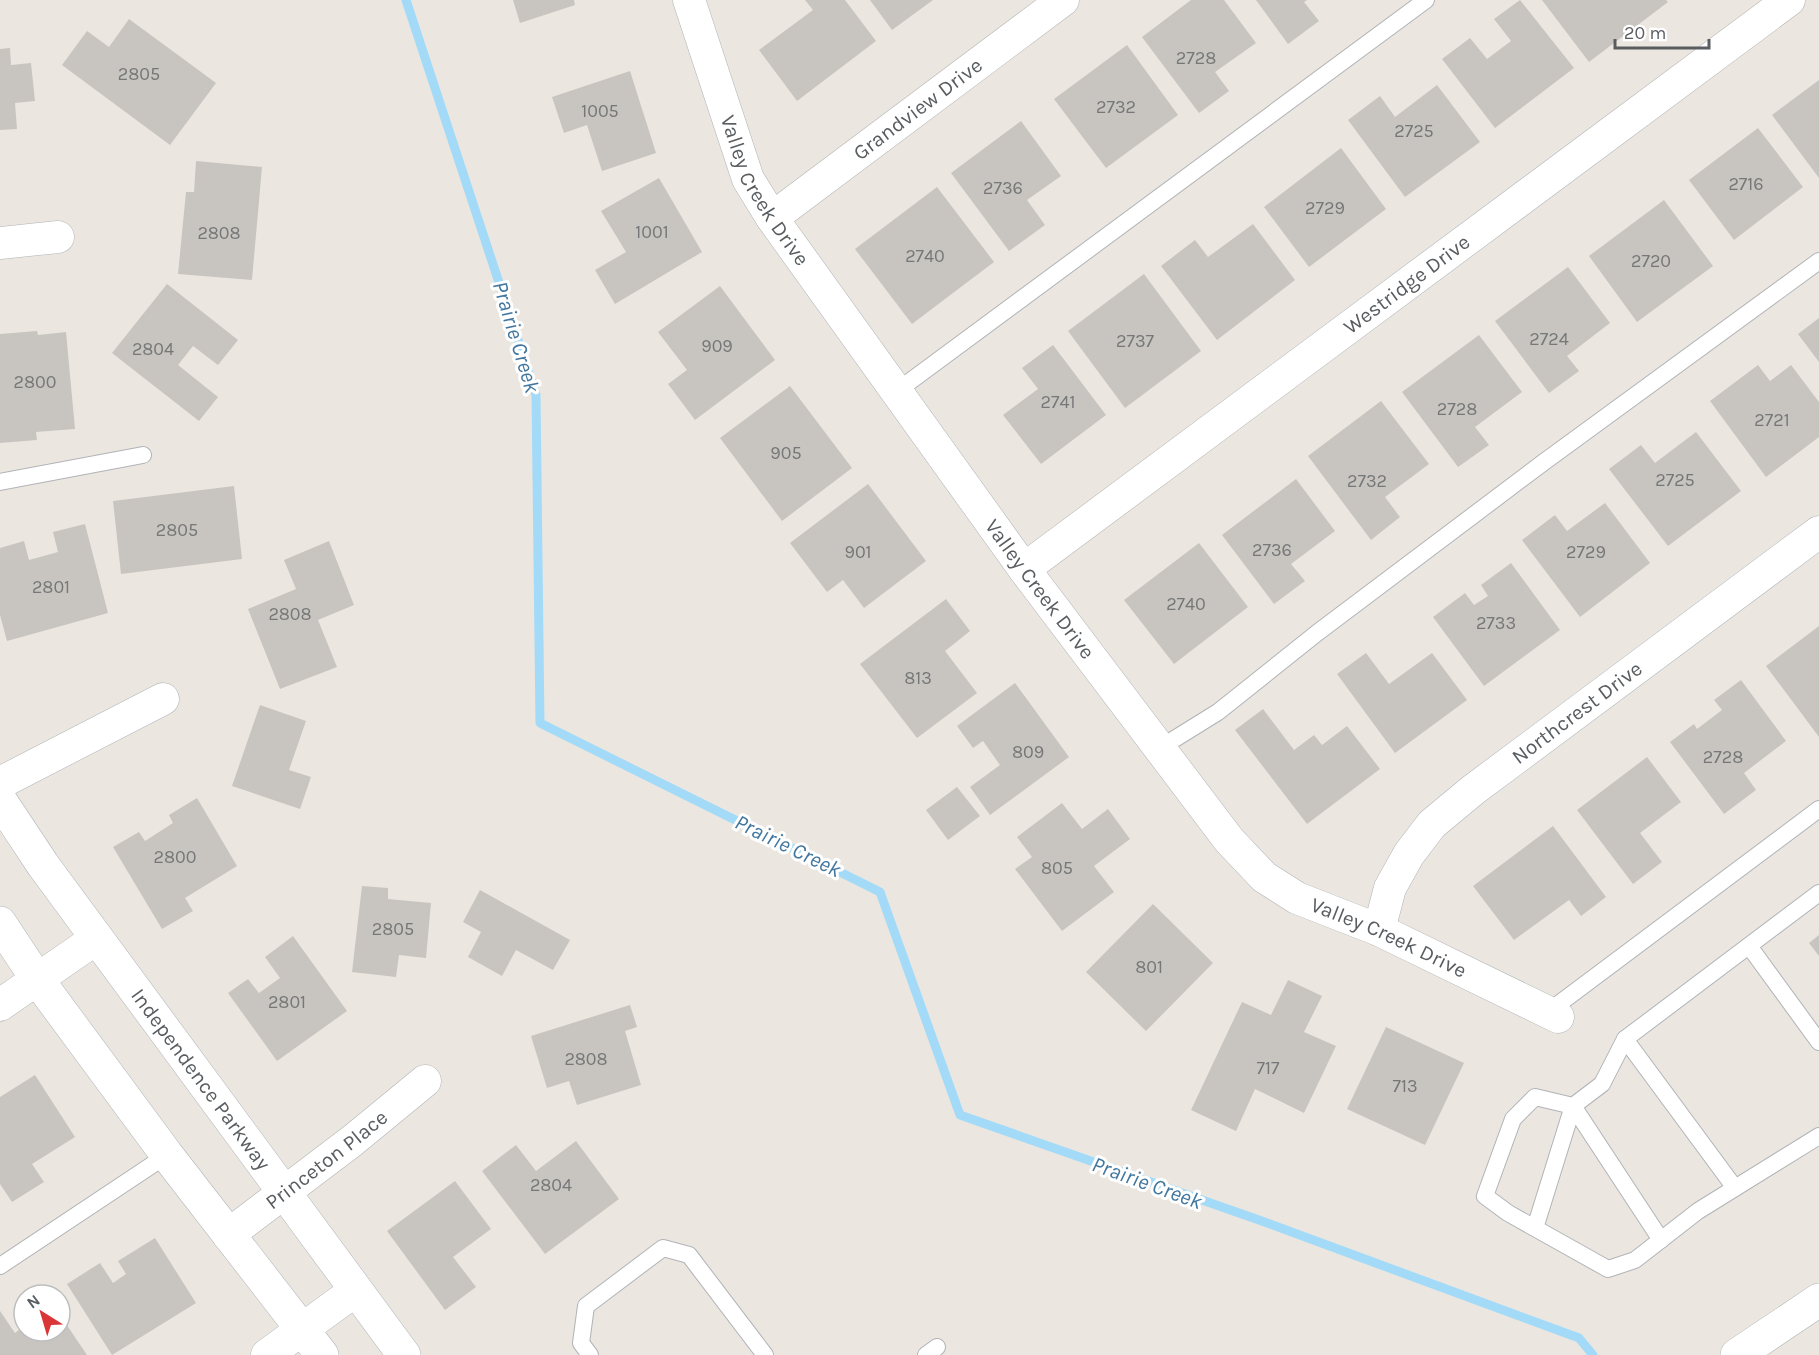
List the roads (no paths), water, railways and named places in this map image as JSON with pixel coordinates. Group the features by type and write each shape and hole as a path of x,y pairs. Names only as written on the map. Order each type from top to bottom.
{"main road":[{"name":"Independence Parkway","path":"0,800 43,865 404,1355"},
{"path":"0,923 37,980 167,1155 313,1342"},
{"path":"1737,1355 1819,1300"}],"street":[{"name":"Grandview Drive","path":"772,218 1063,0"},
{"name":"Westridge Drive","path":"1024,568 1789,0"},
{"name":"Valley Creek Drive","path":"693,2 748,178 772,218 1024,568 1229,840 1264,878 1296,898 1379,930 1553,1014"},
{"path":"0,243 58,237"},
{"name":"Northcrest Drive","path":"1379,930 1390,888 1409,854 1432,824 1473,790 1819,532"},
{"path":"0,783 163,699"},
{"path":"0,1005 97,938"},
{"name":"Princeton Place","path":"228,1235 352,1141 425,1081"},
{"path":"267,1355 313,1342 356,1290"}],"lane":[{"path":"897,391 1426,0"},
{"path":"1160,748 1218,712 1317,633 1526,476 1819,261"},
{"path":"0,482 143,455"},
{"path":"1553,1014 1819,809"},
{"path":"1535,1228 1573,1106 1602,1084 1625,1039 1819,893"},
{"path":"1749,946 1819,1042"},
{"path":"1625,1039 1735,1188"},
{"path":"1660,1240 1573,1106 1534,1097 1513,1119 1485,1196 1508,1213 1608,1269 1635,1260 1698,1211 1819,1136"},
{"path":"0,1266 167,1155"},
{"path":"590,1355 581,1343 586,1306 663,1248 689,1255 765,1355"}],"waterway":[{"name":"Prairie Creek","path":"406,0 536,395 540,723 880,892 960,1115 1259,1220 1579,1338 1593,1355"}]}
